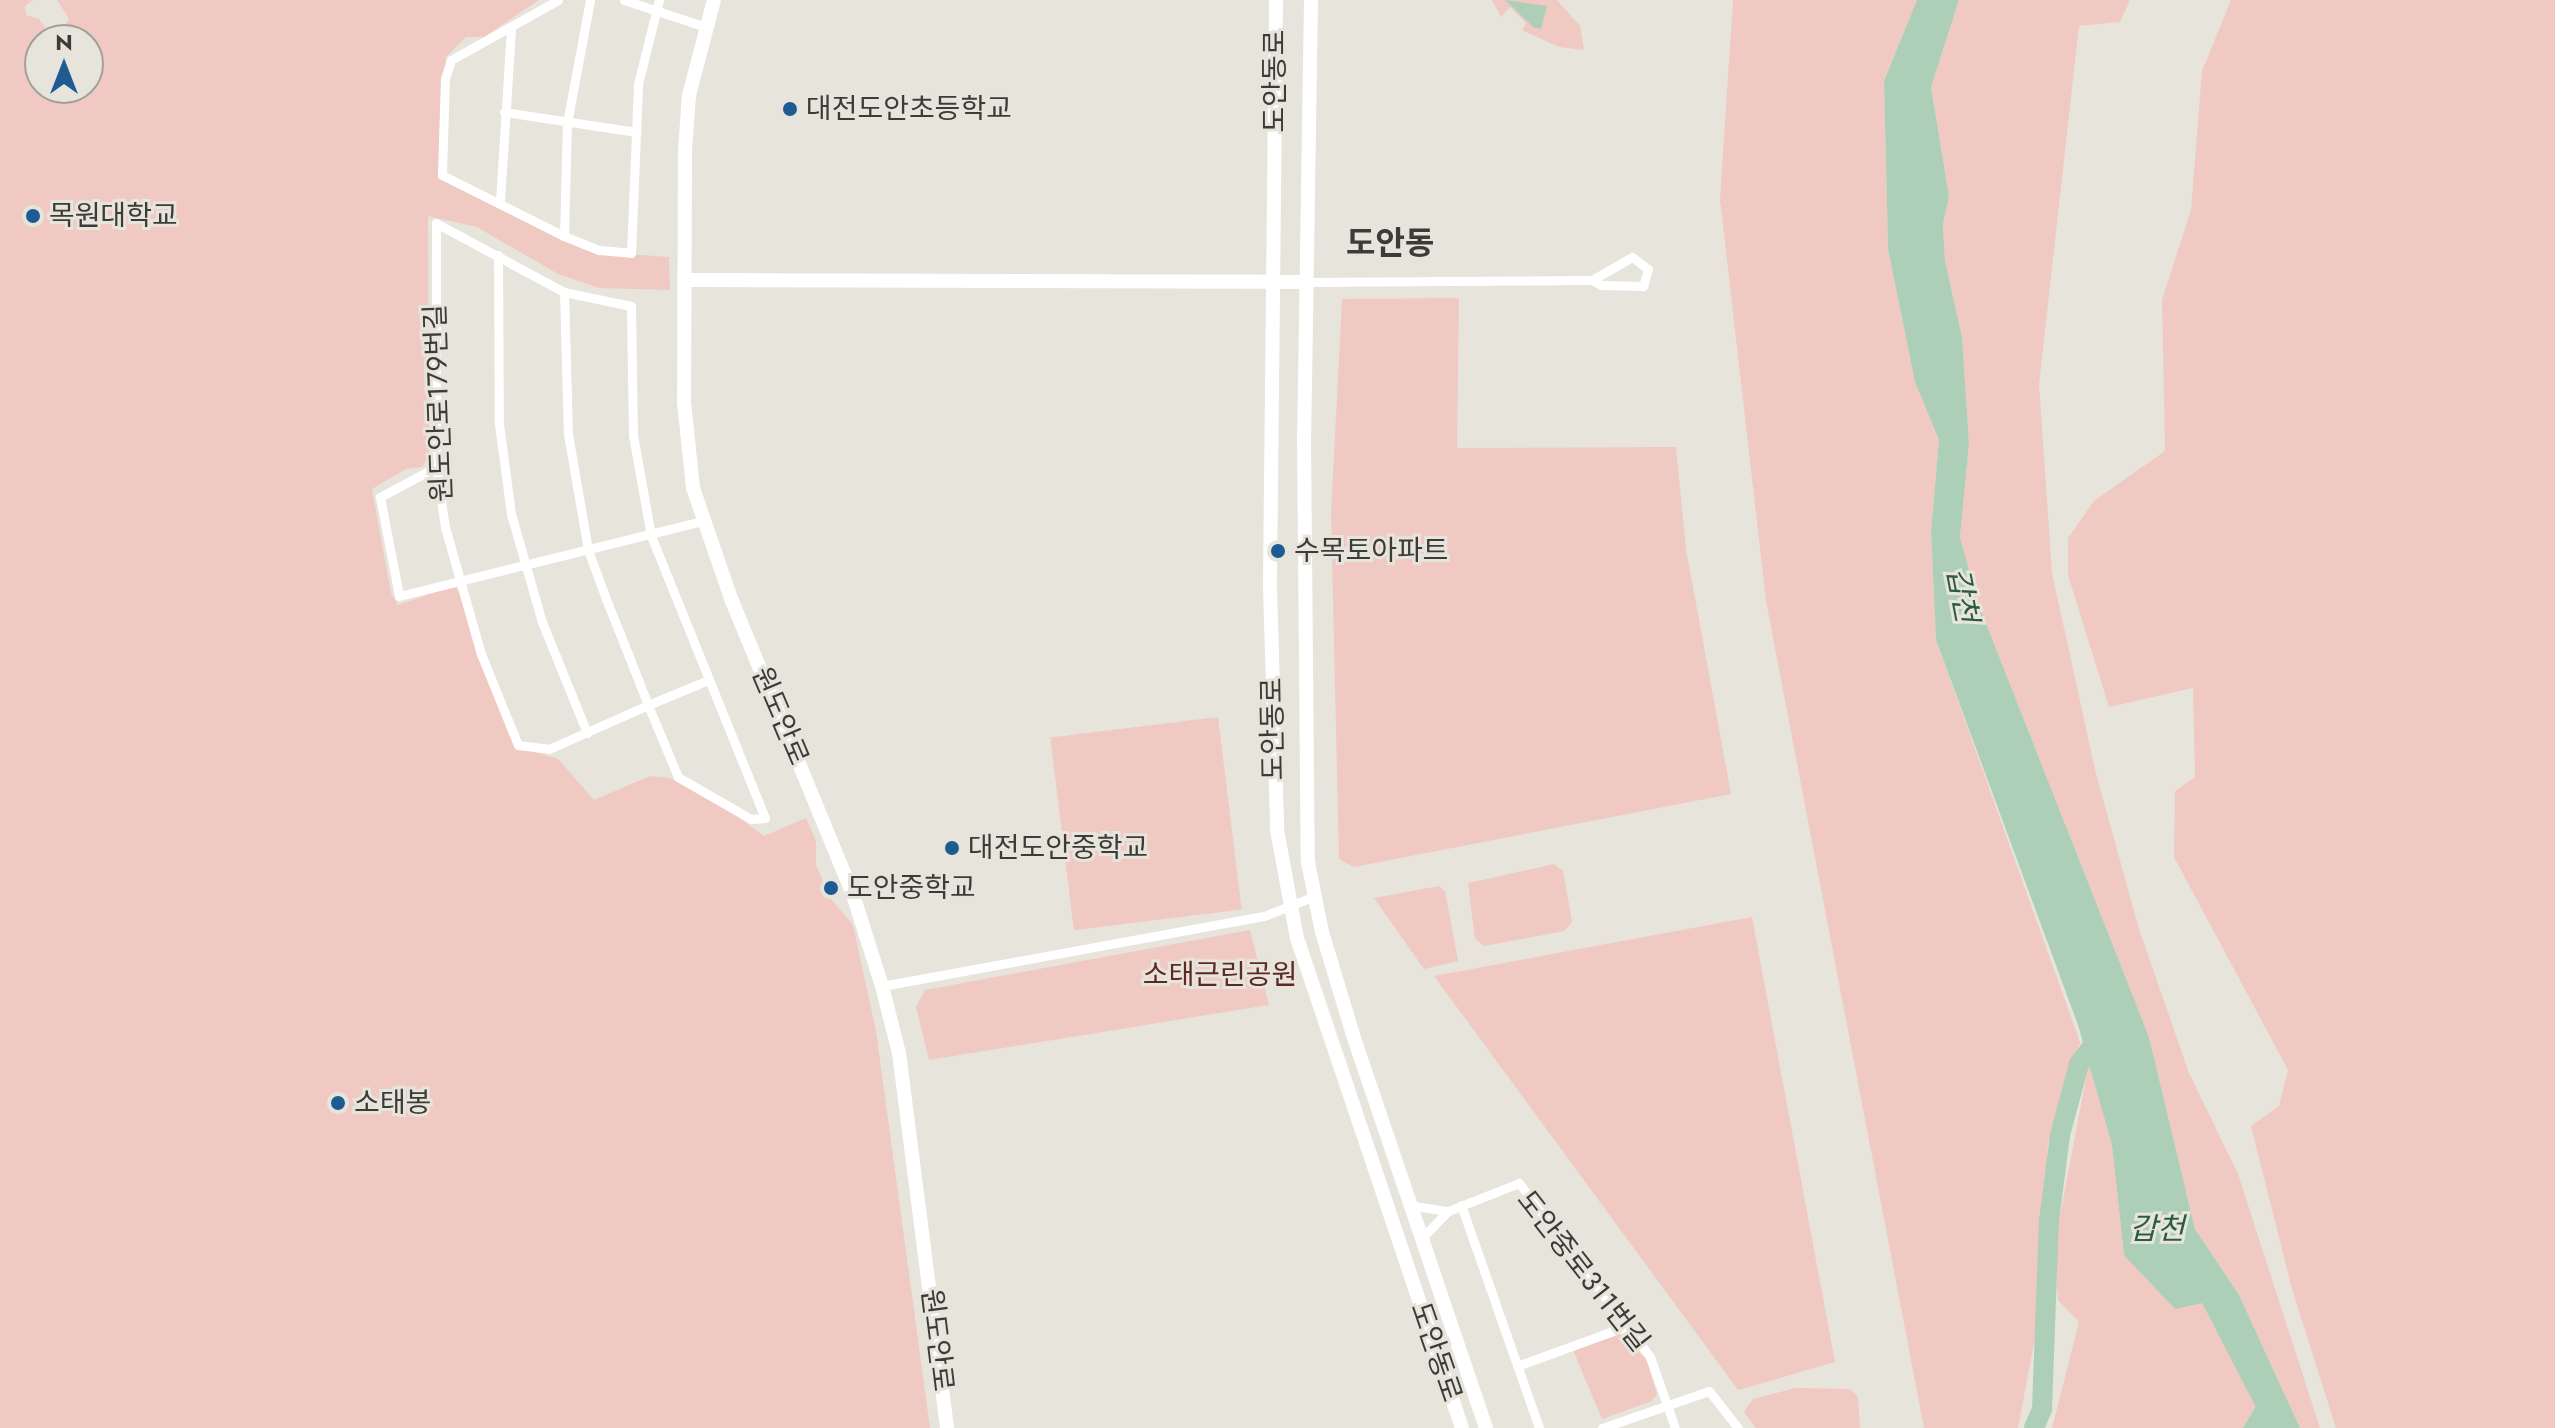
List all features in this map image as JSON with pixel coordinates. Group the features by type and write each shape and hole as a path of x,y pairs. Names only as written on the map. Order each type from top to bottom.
{"main road":[{"name":"원도안로","path":"714,0 688,108 685,423 702,521 853,895 882,986 899,1053 947,1428"},
{"name":"도안동로","path":"1276,0 1271,730 1277,830 1289,908 1343,1086 1462,1428"},
{"name":"도안동로","path":"1311,0 1306,282 1305,818 1315,896 1331,965 1486,1428"},
{"path":"684,280 1306,282"}],"street":[{"path":"558,0 511,30 451,60 444,94 442,175 500,200 564,236 599,250 631,253 638,84 657,5"},
{"path":"564,236 567,123 590,0"},
{"path":"624,0 657,5 706,27"},
{"path":"500,200 511,30"},
{"path":"504,112 637,132"},
{"name":"원도안로179번길","path":"587,733 523,565 499,424 498,255 436,223 436,467 458,581 518,745 549,749 587,733 648,705 706,681"},
{"path":"498,255 564,292 631,306 633,435 651,536 706,681 765,818 751,819 678,777 588,550 568,434 564,292"},
{"path":"1306,282 1592,280 1601,285 1643,286 1648,269 1632,257 1592,280"},
{"path":"436,467 380,497 399,596 702,521"},
{"path":"882,986 1289,908 1315,896"},
{"name":"도안중로311번길","path":"1448,1211 1519,1183 1650,1357 1675,1428"},
{"path":"1409,1205 1448,1211"},
{"path":"1461,1205 1539,1428"},
{"path":"1421,1239 1448,1211"},
{"path":"1517,1366 1627,1326"},
{"path":"1605,1427 1709,1391 1738,1428"}],"green space":[{"path":"0,0 33,0 25,6 26,15 39,19 43,24 24,24 24,104 104,104 104,24 65,24 69,19 57,0 539,0 484,37 466,37 446,57 442,177 599,252 669,257 670,290 599,288 558,274 477,227 428,216 429,457 422,467 406,469 372,489 391,593 398,605 453,586 458,590 516,746 558,759 594,800 650,776 670,778 716,801 764,836 806,818 816,841 816,865 831,899 853,925 876,1031 930,1428 0,1428"},
{"path":"1492,0 1557,0 1580,26 1584,50 1559,47 1522,30 1526,23 1510,7 1501,17"},
{"path":"1733,0 1917,0 1884,81 1888,249 1915,382 1939,440 1931,531 1936,640 2080,1042 2048,1143 2036,1332 2018,1428 1924,1428 1766,601 1720,199"},
{"path":"1959,0 2130,0 2120,22 2079,26 2039,384 2052,573 2096,774 2139,929 2189,1073 2238,1174 2320,1428 2300,1428 2239,1295 2195,1229 2149,1037 1978,603 1960,537 1969,444 1962,337 1945,261 1943,224 1949,196 1931,87"},
{"path":"2231,0 2555,0 2555,1428 2336,1428 2292,1289 2251,1126 2279,1106 2288,1070 2174,857 2175,791 2195,777 2193,688 2109,707 2068,575 2068,538 2094,501 2165,451 2162,300 2191,210 2202,71"},
{"path":"1459,298 1457,448 1676,447 1686,549 1731,794 1354,867 1339,859 1331,514 1342,299"},
{"path":"1218,717 1242,910 1074,930 1050,738"},
{"path":"1554,864 1563,871 1572,922 1564,931 1484,946 1475,939 1468,883"},
{"path":"1439,886 1445,891 1458,961 1424,969 1374,898"},
{"path":"1752,917 1835,1362 1738,1390 1434,976"},
{"name":"소태근린공원","path":"1250,930 1269,1005 929,1060 916,1007 925,990"},
{"path":"2089,1062 2112,1145 2124,1255 2221,1298 2259,1401 2243,1428 2052,1428 2079,1322 2058,1300 2054,1248"},
{"path":"1620,1334 1646,1359 1657,1394 1652,1401 1602,1419 1573,1350"},
{"path":"1796,1388 1850,1389 1858,1397 1860,1428 1756,1428 1744,1412 1753,1399"}],"water":[{"path":"1505,0 1547,6 1541,29 1533,27"},
{"name":"갑천","path":"1917,0 1959,0 1931,87 1949,196 1943,224 1945,261 1962,337 1969,444 1960,537 1978,603 2149,1037 2195,1229 2239,1295 2300,1428 2243,1428 2259,1401 2221,1299 2175,1309 2124,1255 2112,1145 2078,1025 1936,640 1931,531 1939,440 1915,382 1888,249 1884,81"}],"waterway":[{"path":"2034,1428 2042,1409 2049,1221 2060,1135 2079,1064 2102,1034"},
{"name":"갑천","path":"2201,1279 2278,1428"}],"place":[{"name":"대전도안초등학교","path":"790,109"},
{"name":"목원대학교","path":"33,216"},
{"name":"수목토아파트","path":"1278,551"},
{"name":"대전도안중학교","path":"952,848"},
{"name":"도안중학교","path":"831,888"},
{"name":"소태봉","path":"338,1103"}],"district":[{"name":"도안동","path":"1390,243"}]}
